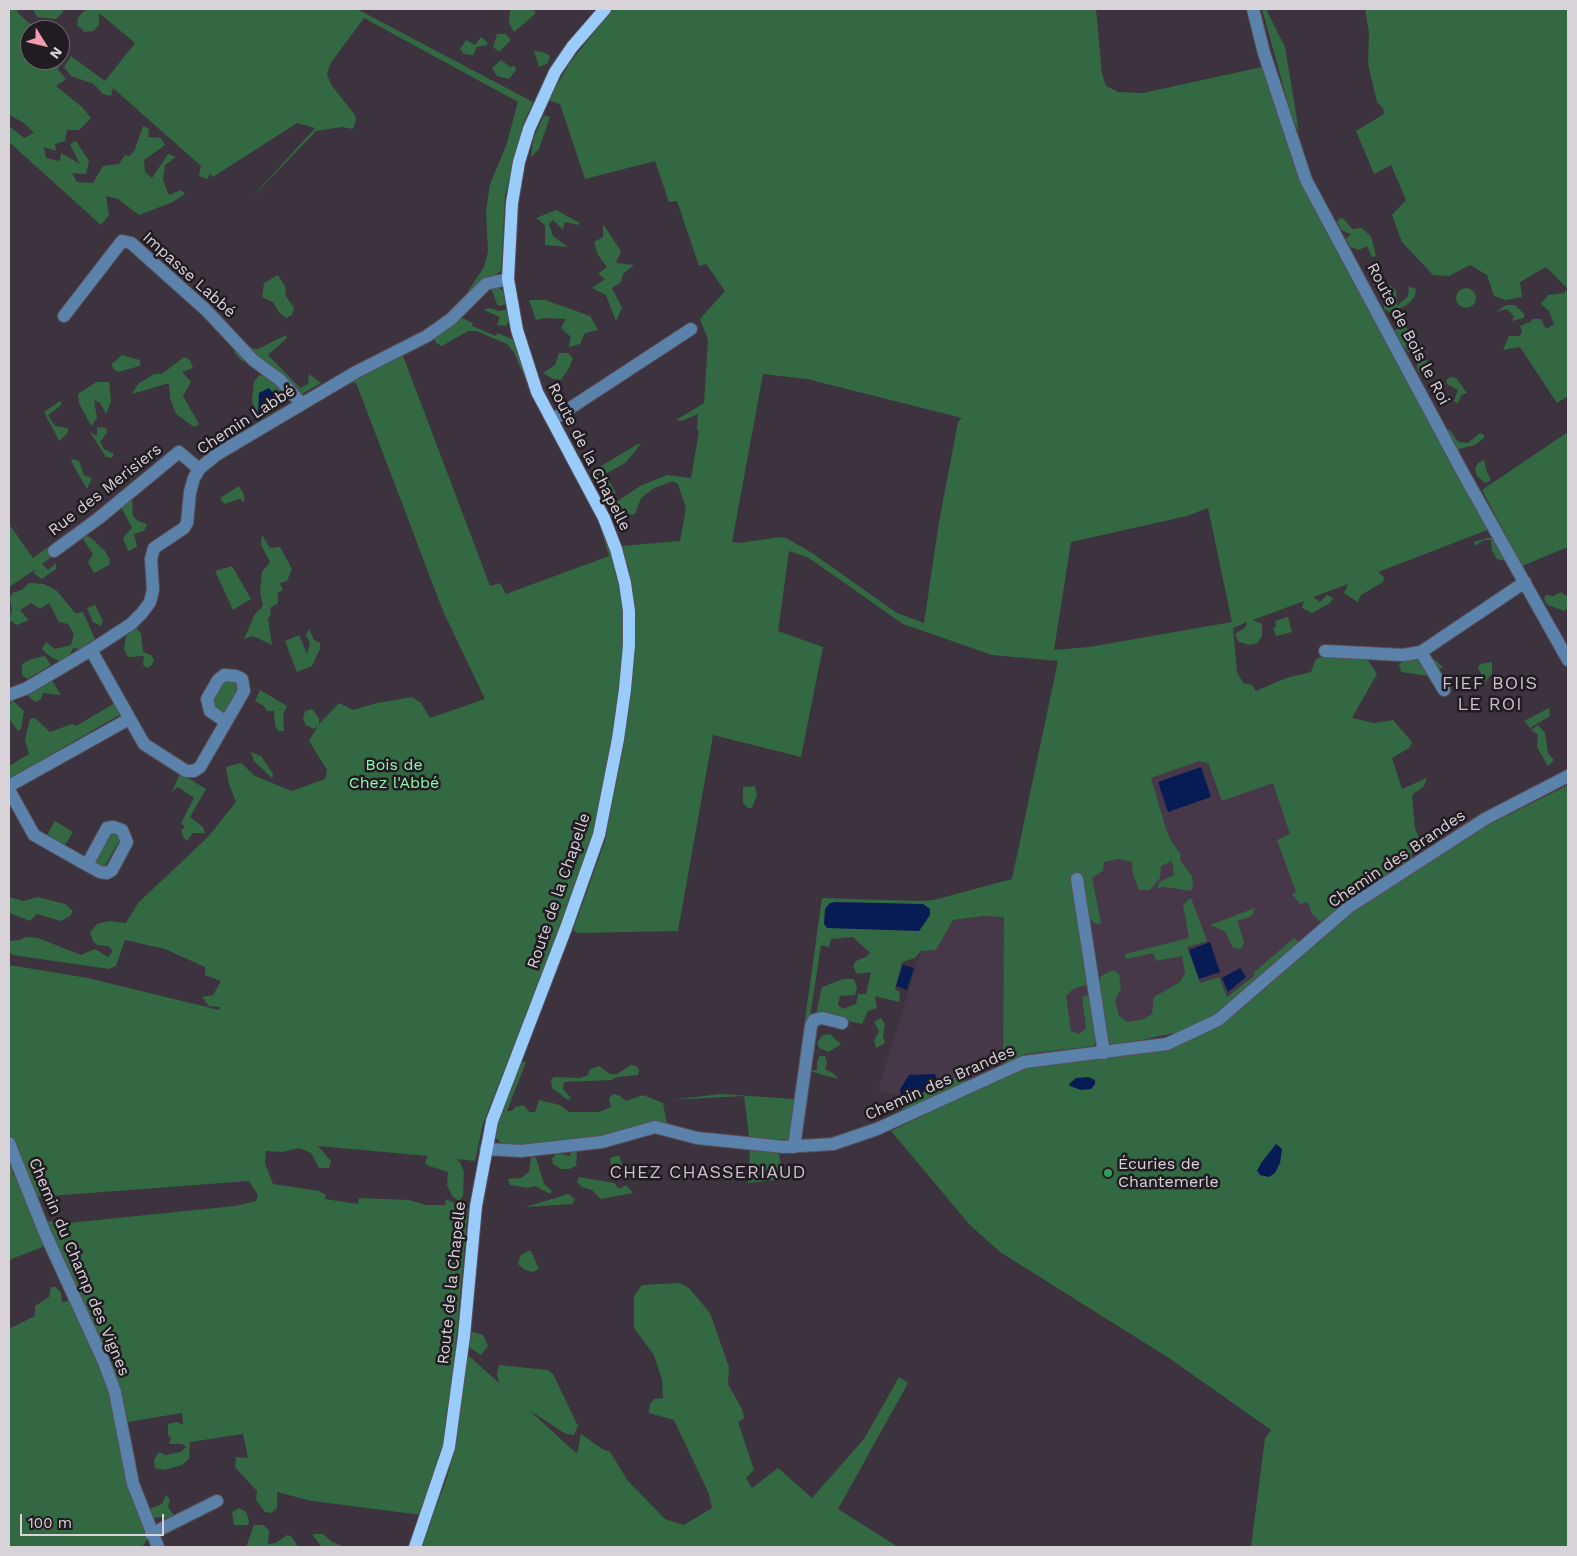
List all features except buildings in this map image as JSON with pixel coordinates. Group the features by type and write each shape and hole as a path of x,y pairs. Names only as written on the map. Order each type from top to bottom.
{"main road":[{"name":"Route de la Chapelle","path":"415,1547 449,1447 464,1336 476,1206 492,1121 566,928 599,835 618,738 628,654 629,611 625,583 616,549 604,518 537,392 526,362 512,305 508,279 512,204 519,162 530,128 555,72 572,47 605,9"}],"street":[{"name":"Route de Bois le Roi","path":"1253,9 1264,53 1306,180 1462,473 1568,660"},
{"name":"Impasse Labbé","path":"64,316 122,241 131,243 206,310 253,360 280,380 301,403"},
{"name":"Chemin Labbé","path":"9,695 27,688 92,650 131,624 150,602 153,590 151,559 154,548 184,528 187,523 190,492 199,469 216,455 301,403 356,372 427,336 451,319 486,284 508,279"},
{"path":"552,420 691,329"},
{"name":"Rue des Merisiers","path":"54,551 99,518 179,452 199,469"},
{"path":"1325,651 1403,655 1421,652 1525,582"},
{"path":"92,650 144,744 186,771 194,771 200,766 226,722"},
{"path":"1421,652 1444,690"},
{"path":"87,865 34,835 9,788 129,719"},
{"name":"Chemin des Brandes","path":"486,1149 520,1151 602,1142 655,1127 697,1138 794,1147 833,1144 877,1129 1024,1062 1167,1044 1218,1020 1349,907 1485,819 1568,776"},
{"path":"1077,880 1104,1053"},
{"path":"794,1147 811,1026 814,1020 822,1018 842,1024"},
{"name":"Chemin du Champ des Vignes","path":"9,1143 45,1233 104,1362 115,1392 133,1484 153,1543"},
{"path":"153,1543 217,1501"}],"shaded area":[{"path":"269,388 276,397 275,409 253,420 258,414 259,393"},
{"path":"1089,647 1237,672 1312,898 1324,919 1268,969 1264,977 1226,1007 1147,1039 1116,1045 1110,1044 1025,1054 904,1112 899,1096 878,1090 921,951 936,950 953,920 984,916 1004,916 1061,650"},
{"path":"1201,767 1211,797 1168,812 1158,782"},
{"path":"830,903 923,904 930,909 930,915 919,931 827,928 824,924 825,909"},
{"path":"1210,942 1220,972 1199,979 1189,950"},
{"path":"903,965 914,968 907,990 896,986"},
{"path":"1240,968 1246,977 1228,992 1222,978"},
{"path":"935,1074 939,1086 902,1100 900,1089 909,1075"},
{"path":"1089,1077 1095,1080 1095,1084 1091,1089 1081,1090 1069,1084 1076,1078"},
{"path":"1276,1144 1282,1149 1280,1163 1275,1173 1269,1177 1260,1175 1257,1171 1261,1163"}],"green space":[{"path":"9,9 17,9 18,13 26,20 20,20 20,70 58,70 66,79 56,86 82,107 91,118 79,130 67,130 65,141 55,144 56,151 44,147 46,158 60,161 61,153 80,164 70,144 76,141 89,161 86,174 72,173 77,182 93,183 103,166 119,164 125,155 130,156 135,149 143,126 149,129 148,137 161,138 165,145 144,160 145,172 152,178 168,154 176,157 165,165 163,180 169,195 181,190 185,194 173,202 139,215 118,199 106,196 109,215 101,225 9,142 9,126 24,138 34,133 25,124 10,115"},
{"path":"33,9 63,9 63,12 56,19 37,17"},
{"path":"91,9 357,9 533,102 523,124 505,196 501,271 486,281 456,309 484,267 488,252 486,211 490,184 506,146 518,102 364,18 330,64 327,75 332,86 355,115 356,120 353,129 342,127 316,131 245,205 315,128 297,123 213,177 210,174 207,179 199,176 201,166 113,88 111,96 103,94 94,84 71,76 66,70 70,70 71,56 105,81 135,43 99,13 99,25 93,31 85,32 77,25 78,18 84,11"},
{"path":"510,9 533,9 536,13 514,32 509,23"},
{"path":"610,9 1096,9 1102,74 1106,86 1118,92 1143,93 1262,67 1285,126 1441,427 1450,430 1458,442 1468,443 1480,433 1484,435 1484,438 1475,445 1459,449 1452,454 1490,529 1378,572 1384,577 1383,582 1361,595 1358,602 1344,593 1348,584 1313,597 1320,602 1327,595 1333,598 1330,603 1312,613 1302,608 1304,601 1253,620 1262,624 1262,637 1257,643 1250,645 1239,642 1235,634 1246,627 1247,622 1233,628 1237,672 1243,683 1252,685 1256,691 1286,678 1311,672 1316,659 1329,654 1365,656 1377,674 1352,718 1374,723 1393,720 1412,742 1409,748 1392,758 1402,789 1427,778 1424,786 1412,795 1415,828 1421,843 1411,854 1413,860 1321,922 1312,914 1308,902 1300,904 1292,894 1296,892 1277,840 1290,834 1273,783 1222,801 1208,763 1199,761 1151,778 1166,829 1172,843 1181,854 1180,860 1192,876 1193,885 1191,891 1164,887 1158,888 1159,882 1174,875 1172,861 1161,866 1160,878 1150,890 1139,890 1133,875 1132,862 1118,859 1104,862 1103,871 1092,878 1101,923 1097,924 1089,919 1089,984 1073,989 1066,996 1071,1031 1079,1034 1086,1028 1082,997 1090,996 1096,1038 1094,1046 1025,1054 1003,1065 1004,917 984,916 953,920 936,950 921,951 915,958 902,962 895,989 900,992 899,1002 875,996 877,1008 868,1011 862,1024 816,1014 822,987 843,979 854,979 857,988 855,995 840,996 838,1005 842,1009 856,1004 858,994 866,994 871,972 857,974 853,966 856,961 870,953 853,937 831,939 829,947 821,945 791,1140 762,1139 749,1136 744,1096 670,1100 721,1094 794,1099 822,898 934,900 1012,879 1058,661 992,655 903,624 809,558 789,551 778,631 823,647 801,757 713,735 678,931 578,933 573,930 605,841 625,737 635,635 629,569 621,546 680,541 686,508 678,484 673,481 654,488 641,498 635,514 614,517 610,514 610,506 640,486 667,475 691,478 699,431 697,429 698,414 682,421 676,420 704,403 708,340 700,319 725,291 706,264 699,266 677,201 669,202 655,161 585,179 560,104 548,100 571,61 605,19 605,14","holes":["763,374 807,379 962,418 958,422 939,522 924,623 897,613 812,553 788,539 781,537 739,543 732,542","1208,508 1232,622 1089,647 1054,650 1071,542 1187,516"]},
{"path":"1262,9 1266,9 1285,47 1299,132 1292,118"},
{"path":"1365,9 1568,9 1568,289 1546,267 1520,282 1522,297 1506,300 1494,296 1487,275 1470,265 1449,276 1433,275 1402,242 1392,215 1406,200 1391,165 1374,174 1356,131 1384,114 1383,108 1377,102 1368,64 1369,33"},
{"path":"497,34 506,34 511,40 499,52 493,47"},
{"path":"481,37 487,42 487,45 477,47 473,55 464,54 460,49 466,40 475,45"},
{"path":"534,51 543,52 550,56 548,63 539,67"},
{"path":"501,60 510,67 515,66 516,70 509,79 497,76 492,68"},
{"path":"544,115 550,117 539,149 531,157 533,139"},
{"path":"556,210 580,223 577,225 565,222 563,230 553,220 549,224 553,236 568,247 545,245 545,225 536,218"},
{"path":"1340,218 1344,219 1352,229 1361,228 1371,236 1376,256 1372,257 1367,246 1359,250 1350,247 1346,239 1351,234 1341,230 1337,222"},
{"path":"603,224 621,251 616,263 634,265 623,274 621,282 612,288 622,308 616,321 606,295 592,288 605,279 598,274 607,267 598,255 594,242 603,237"},
{"path":"278,275 285,286 286,296 294,308 292,315 286,318 279,312 273,302 262,297 264,283"},
{"path":"1390,285 1396,290 1397,306 1408,296 1409,286 1416,289 1415,296 1408,304 1391,313 1384,309 1384,288"},
{"path":"491,288 499,288 505,292 507,304 499,306 497,304"},
{"path":"1466,288 1473,291 1476,298 1473,305 1466,308 1459,305 1456,298 1459,291"},
{"path":"1568,289 1568,396 1557,403 1520,347 1503,350 1509,336 1520,336 1522,331 1520,326 1530,322 1532,319 1541,319 1546,329 1554,324 1549,311 1541,304 1548,295 1564,293"},
{"path":"529,300 545,300 590,316 598,330 585,333 580,344 569,347 571,337 561,328 566,319 545,318 536,320"},
{"path":"1506,305 1515,305 1524,314 1524,318 1512,321 1514,316 1507,309 1496,312"},
{"path":"489,308 499,311 508,309 510,319 506,326 497,325 500,317 484,310"},
{"path":"462,318 473,323 472,326 496,336 497,333 512,339 533,398 514,352 507,344 476,331 468,331 442,346 436,343 434,337 454,321"},
{"path":"1406,327 1415,340 1417,348 1412,355 1402,345 1394,330"},
{"path":"286,335 287,338 268,355 300,388 308,384 309,374 321,383 300,395 274,398 273,411 263,418 255,413 252,400 254,382 259,375 270,377 263,365 242,361 234,352 250,348 258,349"},
{"name":"Bois de Chez l'Abbé","path":"402,353 490,586 500,583 506,594 609,556 600,526 612,551 619,579 624,634 623,680 596,828 545,969 483,1123 475,1161 456,1159 460,1162 464,1172 463,1196 459,1201 453,1197 447,1185 448,1172 425,1163 428,1156 318,1146 331,1161 329,1168 319,1168 311,1153 299,1148 282,1152 266,1151 265,1163 273,1184 319,1191 326,1195 325,1199 358,1204 359,1198 409,1200 426,1205 445,1205 446,1199 468,1209 454,1364 444,1440 422,1515 312,1501 277,1492 277,1508 271,1513 265,1512 256,1500 257,1491 235,1467 236,1457 248,1458 243,1434 190,1442 189,1459 182,1465 164,1470 155,1468 154,1460 159,1452 165,1455 181,1452 186,1447 182,1444 169,1444 171,1438 168,1435 168,1424 177,1422 183,1425 182,1413 127,1422 112,1370 149,1537 142,1547 9,1547 9,1329 35,1316 35,1306 49,1297 51,1287 56,1287 61,1293 62,1303 71,1299 66,1268 47,1221 68,1223 235,1206 256,1201 258,1195 249,1181 36,1197 9,1131 9,965 88,978 219,1010 220,1007 209,1006 202,997 213,995 221,981 205,975 205,967 165,949 125,940 116,966 109,969 13,955 9,952 9,941 20,940 26,937 38,938 81,955 95,949 108,957 113,951 108,946 97,945 93,941 90,932 97,924 109,921 126,923 138,903 208,837 236,802 229,784 226,767 241,763 255,776 292,791 325,779 327,770 309,741 318,726 314,729 306,725 303,719 305,711 312,709 319,718 319,724 339,703 353,710 377,703 412,697 421,703 430,718 485,699 443,611 357,385 354,382 289,414"},
{"path":"559,353 568,353 573,358 561,380 553,379 543,373 555,365"},
{"path":"122,355 140,360 140,366 118,372 113,369 112,364"},
{"path":"184,357 190,360 193,368 182,372 191,382 183,396 199,424 194,427 176,414 170,398 169,383 132,394 138,384 154,374 162,374"},
{"path":"1421,360 1427,360 1431,367 1427,374 1421,374 1417,370 1417,364"},
{"path":"1451,377 1456,378 1467,393 1461,395 1458,404 1454,401 1458,390 1447,384 1446,380"},
{"path":"96,382 109,382 111,401 106,414 100,403 94,400 97,418 91,426 79,403 78,394"},
{"path":"60,401 62,402 59,407 48,415 55,426 68,428 68,433 59,441 44,412"},
{"path":"97,427 106,428 107,433 100,442 104,449 114,454 112,458 106,457 90,432 97,436"},
{"path":"1568,432 1568,547 1522,566 1482,490"},
{"path":"641,444 625,463 605,474 616,493 607,498 591,472"},
{"path":"73,459 79,461 84,475 92,478 87,489 71,461"},
{"path":"1484,460 1491,480 1485,483 1477,476 1475,469 1478,463"},
{"path":"239,486 244,495 244,503 240,499 224,504 220,498"},
{"path":"127,500 132,500 133,516 138,521 147,524 144,531 134,534 137,547 128,551 123,538 132,528 121,507"},
{"path":"9,524 33,558 59,539 55,547 57,553 42,564 48,570 56,563 56,569 42,579 33,573 36,569 9,587"},
{"path":"262,535 270,548 280,547 292,569 287,581 280,583 283,590 278,593 278,603 270,608 271,614 268,619 272,645 253,636 244,639 255,614 263,606 260,591 262,572 270,562 261,545"},
{"path":"85,536 90,537 105,551 110,560 109,565 94,573 88,562 93,554 83,539"},
{"path":"1487,538 1494,538 1506,557 1505,561 1497,559 1492,551 1491,540 1484,540 1475,546 1474,542"},
{"path":"232,566 251,599 233,610 215,571"},
{"path":"29,583 44,584 57,591 75,613 83,612 95,639 80,649 73,648 69,657 61,662 49,656 42,649 46,642 55,649 71,645 74,634 68,624 59,622 49,603 40,609 31,603 20,610 29,620 17,625 9,620 12,610 10,599 12,593 22,590"},
{"path":"1561,592 1568,597 1568,608 1564,611 1548,605 1544,599 1546,595 1553,596"},
{"path":"95,605 103,621 101,626 93,622 87,608"},
{"path":"1288,617 1292,632 1276,636 1273,628 1276,627 1275,621"},
{"path":"136,627 141,634 143,652 151,655 154,660 152,665 147,668 143,665 144,656 128,657 124,649 126,636"},
{"path":"309,629 314,640 320,643 320,649 312,666 297,672 285,641 299,635 307,654 310,643 306,635"},
{"path":"45,656 51,665 27,679 22,675 22,664 31,659"},
{"path":"1418,658 1435,660 1443,667 1428,676 1401,672 1399,664 1406,660"},
{"path":"1492,662 1492,674 1485,682 1478,668 1480,664"},
{"path":"51,679 61,695 43,693 41,699 35,702 28,696 27,693"},
{"path":"225,680 234,680 239,687 224,714 214,709 212,699"},
{"path":"260,690 287,706 283,715 284,731 278,731 275,725 274,711 267,711 264,706 255,701"},
{"path":"12,700 24,711 21,729 18,731 9,719 9,707"},
{"path":"115,703 121,714 9,779 9,766 29,754 25,740 30,719 35,718 50,732 72,724 76,726"},
{"path":"1549,708 1550,716 1530,728 1524,721"},
{"path":"1538,725 1545,733 1548,753 1554,760 1548,766 1537,747 1538,735 1531,730"},
{"path":"251,752 261,756 273,774 272,778 254,761"},
{"path":"180,773 206,789 190,817 203,827 205,833 193,833 187,841 183,837 181,830 185,827 181,823 194,798 178,787 172,792"},
{"path":"1568,785 1568,1547 1251,1547 1265,1438 1271,1430 1169,1358 1000,1252 970,1225 891,1131 1022,1068 1141,1052 1217,1024 1260,993 1346,915 1461,839"},
{"path":"755,786 757,795 752,808 748,808 743,803 743,787"},
{"path":"55,821 73,832 65,845 47,835"},
{"path":"117,833 121,838 103,869 94,862 110,834"},
{"path":"9,897 23,901 38,897 65,904 73,911 70,916 61,921 37,914 30,921 9,913"},
{"path":"1191,898 1207,941 1187,947 1200,983 1219,977 1227,997 1255,975 1253,973 1294,938 1298,942 1268,969 1264,977 1226,1007 1189,1030 1116,1045 1110,1044 1097,986 1101,976 1113,970 1119,974 1121,988 1115,1001 1119,1016 1128,1022 1144,1019 1152,1014 1154,997 1180,982 1185,973 1182,956 1156,961 1154,953 1126,959 1125,954 1189,938 1183,905"},
{"path":"1255,908 1252,916 1237,921 1244,942 1241,949 1233,948 1225,931 1210,925"},
{"path":"881,1018 885,1024 883,1036 885,1043 876,1048 874,1041 879,1031 874,1022"},
{"path":"830,1034 841,1044 829,1052 819,1048 817,1042 823,1035"},
{"path":"820,1056 825,1056 827,1064 825,1069 834,1074 838,1079 809,1071 817,1070 817,1061"},
{"path":"521,1062 526,1062 507,1111 512,1111 515,1107 524,1105 529,1112 535,1112 539,1100 560,1105 569,1112 599,1112 611,1107 609,1098 613,1094 620,1096 626,1101 643,1095 663,1103 667,1124 656,1124 598,1137 532,1145 503,1145 494,1136 496,1123"},
{"path":"631,1065 636,1066 639,1070 638,1075 617,1077 612,1080 564,1082 563,1089 571,1098 568,1100 552,1088 551,1080 554,1077 580,1078 588,1075 590,1069 599,1066 610,1074 617,1074"},
{"path":"959,1076 964,1078 966,1083 904,1112 901,1103"},
{"path":"750,1148 776,1151 779,1154 784,1179 748,1183"},
{"path":"573,1151 577,1153 576,1166 569,1169 561,1169 553,1164 552,1158 557,1153 569,1156"},
{"path":"619,1155 623,1167 621,1171 616,1166 613,1173 610,1173 608,1171 611,1166 610,1158"},
{"path":"531,1157 536,1158 544,1184 552,1191 550,1194 535,1186 528,1188 510,1185 508,1179 521,1178 529,1172"},
{"path":"11,1164 14,1169 12,1175 17,1174 45,1246 9,1260 9,1165"},
{"path":"579,1177 614,1183 619,1189 626,1185 633,1193 601,1199 592,1190 582,1187 577,1182"},
{"path":"568,1194 575,1199 572,1204 526,1207"},
{"path":"531,1251 539,1269 532,1272 525,1270 518,1264 520,1256"},
{"path":"680,1283 689,1288 710,1313 729,1367 728,1384 742,1409 744,1418 738,1422 754,1470 746,1478 752,1488 778,1468 812,1498 864,1439 899,1377 908,1383 838,1509 898,1547 421,1547 448,1475 458,1423 466,1358 469,1356 499,1383 497,1373 499,1365 547,1370 553,1374 578,1426 574,1435 566,1434 529,1410 577,1454 581,1434 602,1449 610,1452 628,1481 665,1519 684,1525 712,1508 709,1494 674,1420 649,1413 650,1404 654,1399 663,1398 662,1380 654,1355 634,1328 634,1296 642,1285"},
{"path":"473,1332 483,1335 488,1346 481,1355 470,1348 470,1335"},
{"path":"166,1495 170,1500 168,1507 174,1515 168,1520 162,1517 153,1518 149,1509 162,1504"},
{"path":"239,1508 246,1512 249,1521 248,1525 234,1525 232,1512"},
{"path":"254,1525 264,1525 269,1531 268,1544 276,1543 287,1535 292,1537 298,1547 246,1547"},
{"path":"312,1534 323,1534 332,1542 345,1547 322,1547"}],"place":[{"name":"Écuries de Chantemerle","path":"1108,1173"}],"district":[{"name":"FIEF BOIS LE ROI","path":"1490,694"},
{"name":"CHEZ CHASSERIAUD","path":"708,1173"}]}
